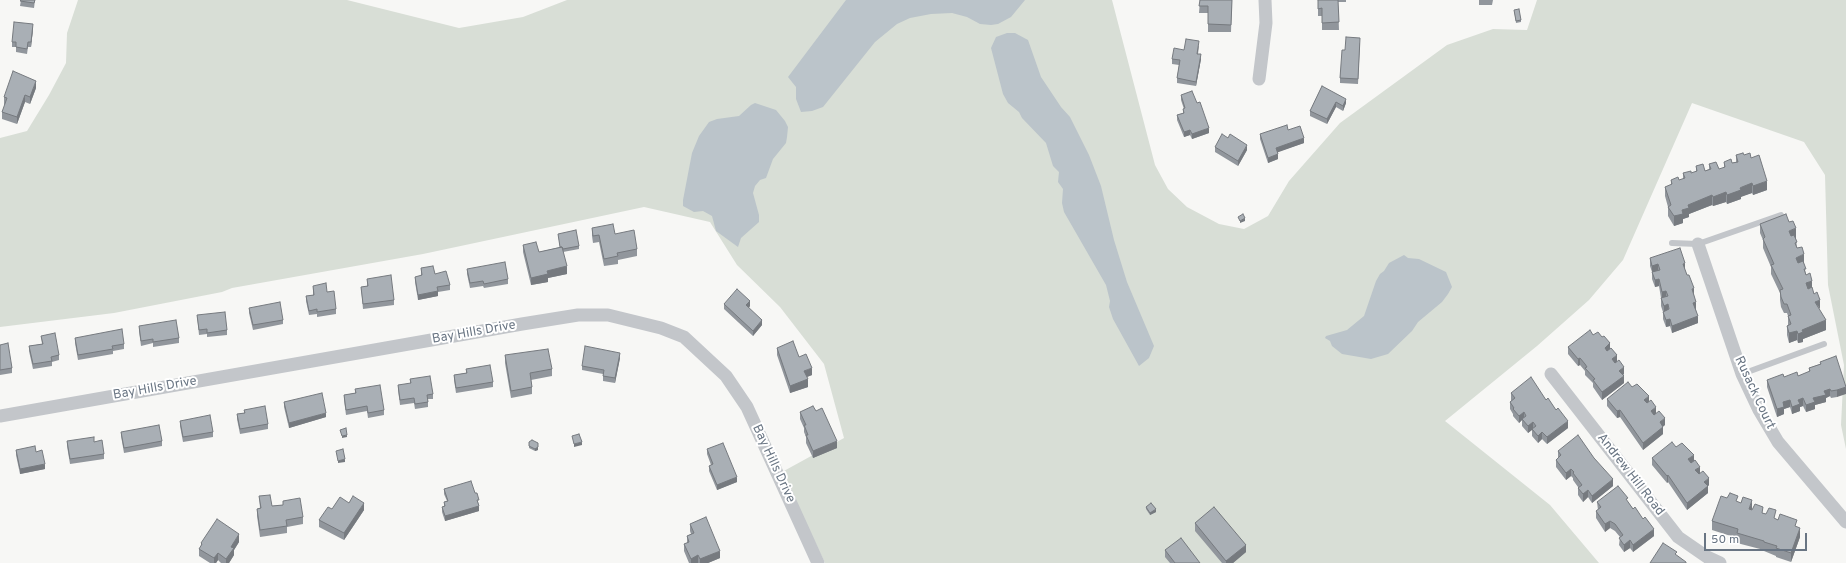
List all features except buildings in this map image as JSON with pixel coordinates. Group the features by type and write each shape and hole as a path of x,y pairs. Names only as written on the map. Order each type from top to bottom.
{"street":[{"path":"1259,79 1266,23 1265,0"},
{"name":"Rusack Court","path":"1698,244 1742,374 1759,410 1778,442 1846,522"},
{"name":"Bay Hills Drive","path":"0,416 522,324 578,315 608,315 655,326 684,337 726,376 747,407 818,563"},
{"name":"Andrew Hill Road","path":"1551,374 1678,537 1707,557 1720,563"}],"lane":[{"path":"1672,243 1698,244 1781,214"},
{"path":"1742,374 1824,344"}],"shaded area":[{"path":"78,0 347,0 459,28 523,17 567,0 1112,0 1155,165 1168,189 1187,207 1219,224 1244,229 1268,216 1289,181 1340,123 1447,45 1493,29 1527,30 1537,0 1846,0 1846,449 1841,425 1844,365 1828,285 1825,175 1804,142 1692,103 1623,260 1589,300 1537,346 1445,421 1550,505 1599,563 825,563 782,472 844,438 824,364 780,307 737,265 710,222 644,207 423,254 232,288 222,292 114,313 0,327 0,138 27,131 49,95 66,63 67,33"},
{"path":"846,0 1025,0 1011,17 998,24 980,24 967,17 952,13 931,14 910,18 897,24 875,42 823,107 812,111 801,112 796,99 796,87 788,77"},
{"path":"1007,33 1015,33 1028,40 1041,77 1061,107 1070,117 1089,155 1101,186 1114,240 1127,282 1154,346 1149,358 1139,366 1113,319 1109,307 1110,301 1106,285 1064,212 1062,203 1063,189 1058,182 1059,172 1053,166 1046,143 1022,118 1019,112 1008,103 1003,94 991,48 996,37"},
{"path":"755,103 776,110 788,127 787,137 786,143 773,159 766,178 760,180 755,186 753,193 759,215 759,222 741,238 738,247 716,231 712,216 703,211 694,212 683,206 683,200 692,153 699,136 709,122 717,119 739,116"},
{"path":"1404,255 1408,258 1419,259 1446,272 1452,287 1448,294 1442,302 1418,322 1412,331 1388,354 1371,359 1342,354 1332,346 1330,341 1325,338 1326,336 1347,330 1364,316 1376,281 1380,274 1389,263"}]}
